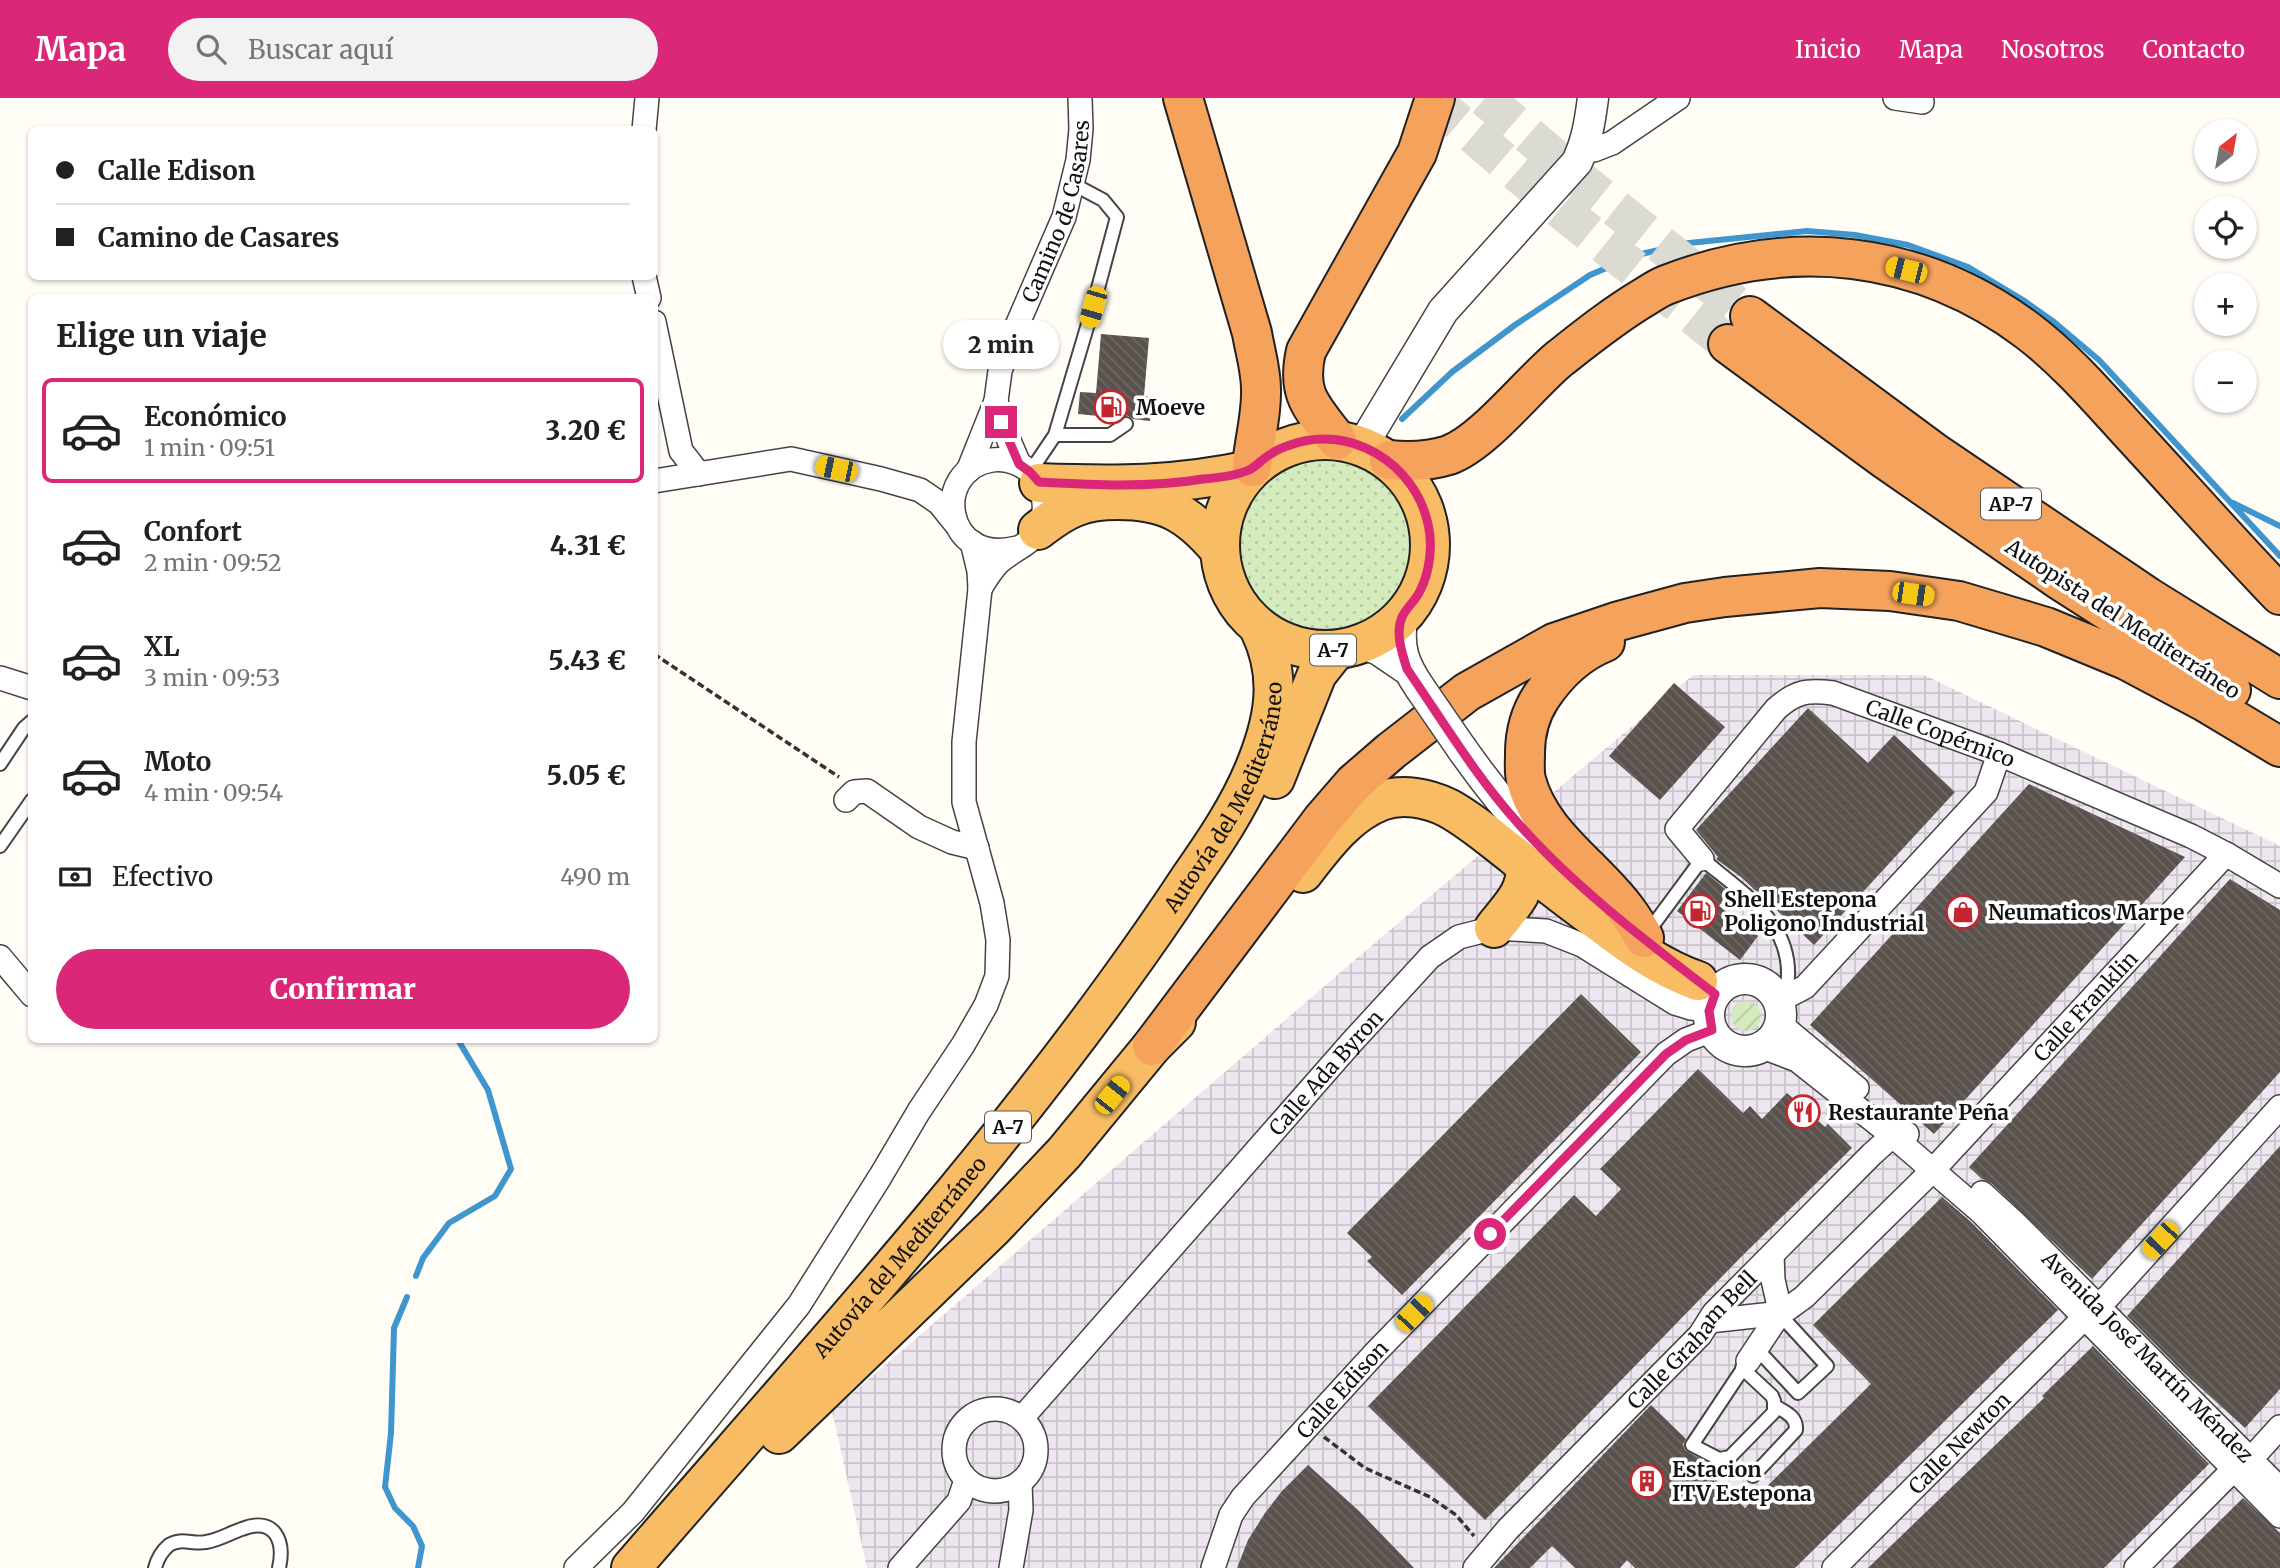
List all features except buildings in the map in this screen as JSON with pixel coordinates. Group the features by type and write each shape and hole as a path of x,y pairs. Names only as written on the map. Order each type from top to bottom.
{"highway":[{"path":"1029,473 1121,485 1204,479 1251,468 1261,411 1260,372 1252,333 1183,98"},
{"path":"1435,98 1412,162 1306,351 1302,379 1304,393 1311,406 1363,449 1412,462 1450,455 1475,440 1544,372 1612,316 1665,285 1730,266 1805,255 1866,259 1938,279 1974,296 2030,332 2085,383 2280,595"},
{"name":"Autopista del Mediterráneo","path":"2280,679 2148,597 1969,475 1739,330 1886,460 2058,579 2280,722"},
{"name":"A-7","path":"1314,439 1363,449 1417,493 1429,524 1430,558 1421,590 1402,618 1378,637 1350,647 1309,649 1283,642 1260,630 1236,602 1227,585 1218,548 1223,517 1233,491 1251,468 1292,444 1314,439"},
{"path":"1027,539 1058,515 1075,507 1091,502 1130,500 1159,503 1179,513 1202,528 1218,548"},
{"path":"1152,1046 1322,820 1354,783 1391,751 1467,692 1554,643 1685,603 1749,594 1820,589 1890,591 1959,601 2046,627 2126,660 2206,702 2280,747"},
{"path":"1644,938 1626,910 1576,856 1534,803 1525,777 1525,744 1531,711 1556,675 1576,658 1599,645 1632,633 1685,603"},
{"name":"Autovía del Mediterráneo","path":"631,1568 913,1242 1017,1116 1151,937 1207,853 1254,771 1269,727 1275,690 1267,643 1260,630"},
{"name":"Autovía del Mediterráneo","path":"664,1568 1018,1152 1125,1010 1189,919 1248,827 1275,778 1317,674 1350,647"},
{"name":"Autovía del Mediterráneo","path":"779,1434 995,1227 1064,1153 1152,1046 1226,971 1336,833 1358,814 1381,801 1401,797 1422,799 1447,808 1471,823 1642,954 1665,968 1708,1004"},
{"path":"1494,928 1521,894 1526,881 1526,866"}],"street":[{"path":"644,126 647,98"},
{"name":"Camino de Casares","path":"963,477 996,401 1000,371 1012,337 1064,217 1073,184 1081,129 1080,98"},
{"path":"1363,449 1443,311 1577,162 1589,131 1593,98"},
{"path":"1584,147 1594,150 1612,143 1678,98"},
{"path":"1895,98 1922,102"},
{"path":"658,341 681,451 699,474"},
{"name":"Camino de Casares","path":"996,401 1001,422 1029,473"},
{"path":"658,480 792,459 920,490 939,503 965,535 990,551 1003,551 1027,539"},
{"path":"920,490 946,487 979,463 1006,460 1029,473 1044,494 1043,519 1027,539 996,565 980,589"},
{"path":"576,1568 633,1511 799,1305 963,1045 986,1005 997,976 999,956 992,903 964,802 964,742 980,589 979,571 953,512 953,497 963,477"},
{"path":"1402,618 1399,635 1401,651 1414,679 1500,801 1560,868 1644,938 1708,1004 1718,1040 1728,1048 1739,1051 1751,1051 1777,1017 1986,792 1999,754"},
{"path":"1350,647 1379,650 1414,679"},
{"path":"0,678 28,687"},
{"name":"Calle Copérnico","path":"1702,859 1677,829 1776,709 1789,697 1810,690 1833,693 1999,754 2191,836 2280,886"},
{"path":"853,795 873,794 919,828 952,842 977,848"},
{"name":"Calle Franklin","path":"1938,1164 2226,854"},
{"name":"Calle Ada Byron","path":"1022,1418 1351,1043 1430,957 1459,937 1494,928 1546,931 1582,945 1675,1003 1691,1008 1708,1004"},
{"path":"0,957 28,990"},
{"path":"1708,1004 1723,986 1732,981 1754,980 1773,991 1777,1017"},
{"name":"Calle Edison","path":"1213,1568 1231,1515 1243,1497 1376,1352 1666,1054 1686,1040 1708,1004"},
{"name":"Avenida José Martín Méndez","path":"1777,1017 1797,1060 1893,1136 1938,1164 2015,1223 2089,1310"},
{"name":"Avenida José Martín Méndez","path":"1777,1017 1919,1138 1938,1164 1981,1212 2089,1310 2242,1465 2280,1498"},
{"name":"Calle Newton","path":"1834,1568 2089,1310 2108,1297 2280,1107"},
{"path":"1893,1136 1905,1133 1919,1138"},
{"name":"Calle Graham Bell","path":"1475,1568 1491,1548 1700,1335 1709,1321 1872,1154 1893,1136"},
{"path":"1749,1359 1783,1311 1938,1164"},
{"path":"1772,1256 1773,1280 1783,1311"},
{"path":"1709,1321 1783,1311"},
{"path":"996,1408 1010,1411 1022,1418 1035,1439 1037,1451 1035,1464 1029,1475 1020,1484 1007,1490 992,1492 978,1488 966,1480 958,1469 954,1448 960,1428 969,1417 996,1408"},
{"path":"2136,1568 2280,1427"},
{"name":"Avenida José Martín Méndez","path":"2242,1465 2280,1489"},
{"name":"Avenida José Martín Méndez","path":"2242,1465 2280,1516"},
{"path":"900,1568 959,1501 966,1480"},
{"path":"1011,1568 1021,1510 1020,1484"}],"lane":[{"path":"1029,473 1055,435 1117,217 1102,200 1073,184"},
{"path":"1055,435 1110,435 1126,424"},
{"path":"0,764 28,724"},
{"path":"0,846 28,806"},
{"path":"1644,938 1702,859 1756,904 1782,938 1787,960 1788,987 1777,1017"},
{"path":"1749,1359 1798,1394 1827,1366 1783,1311"},
{"path":"1749,1359 1772,1396 1774,1412 1727,1459 1715,1458 1692,1445 1749,1359"},
{"path":"1753,1476 1796,1430 1795,1421 1788,1413 1775,1406"},
{"path":"155,1568 163,1552 174,1543 204,1543 251,1527 268,1529 279,1538 279,1568"}],"path":[{"path":"658,657 853,795"},
{"path":"1310,1424 1332,1445 1365,1468 1430,1497 1456,1515 1477,1539 1491,1548"}],"shaded area":[{"path":"1693,675 1924,675 2280,846 2280,1568 867,1568 832,1411 1364,952"}],"green space":[{"path":"1325,452 1359,459 1389,478 1408,508 1415,542 1408,576 1389,606 1359,625 1325,632 1291,625 1261,606 1242,576 1235,542 1242,508 1261,478 1291,459"},
{"path":"1746,1001 1757,1005 1761,1016 1757,1027 1746,1031 1735,1027 1731,1016 1735,1005"}],"waterway":[{"path":"1402,419 1452,372 1515,325 1590,275 1637,255 1689,243 1807,231 1855,235 1908,245 1968,267 2054,322 2099,360 2280,556"},
{"path":"2233,503 2280,526"},
{"path":"416,1276 423,1258 449,1223 495,1196 511,1169 488,1090 460,1043"},
{"path":"407,1297 394,1328 391,1433 385,1487 395,1508 413,1526 422,1546 418,1568"}],"tunnel":[{"path":"1430,98 1562,211 1728,344"},
{"path":"1485,98 1583,182 1750,316"}],"place":[{"name":"Moeve","path":"1111,407"},
{"name":"Shell Estepona Poligono Industrial","path":"1700,911"},
{"name":"Neumaticos Marpe","path":"1963,912"},
{"name":"Restaurante Peña","path":"1803,1112"},
{"name":"Estacion ITV Estepona","path":"1647,1481"}],"route":[{"path":"1001,422 1019,464 1039,482 1121,485 1204,479 1250,470 1271,454 1292,444 1314,439 1337,440 1363,446 1390,460 1417,493 1429,524 1430,558 1421,590 1402,618 1399,635 1407,669 1477,770 1535,842 1560,868 1715,994 1709,1011 1712,1030 1686,1040 1666,1054 1490,1234"}]}
